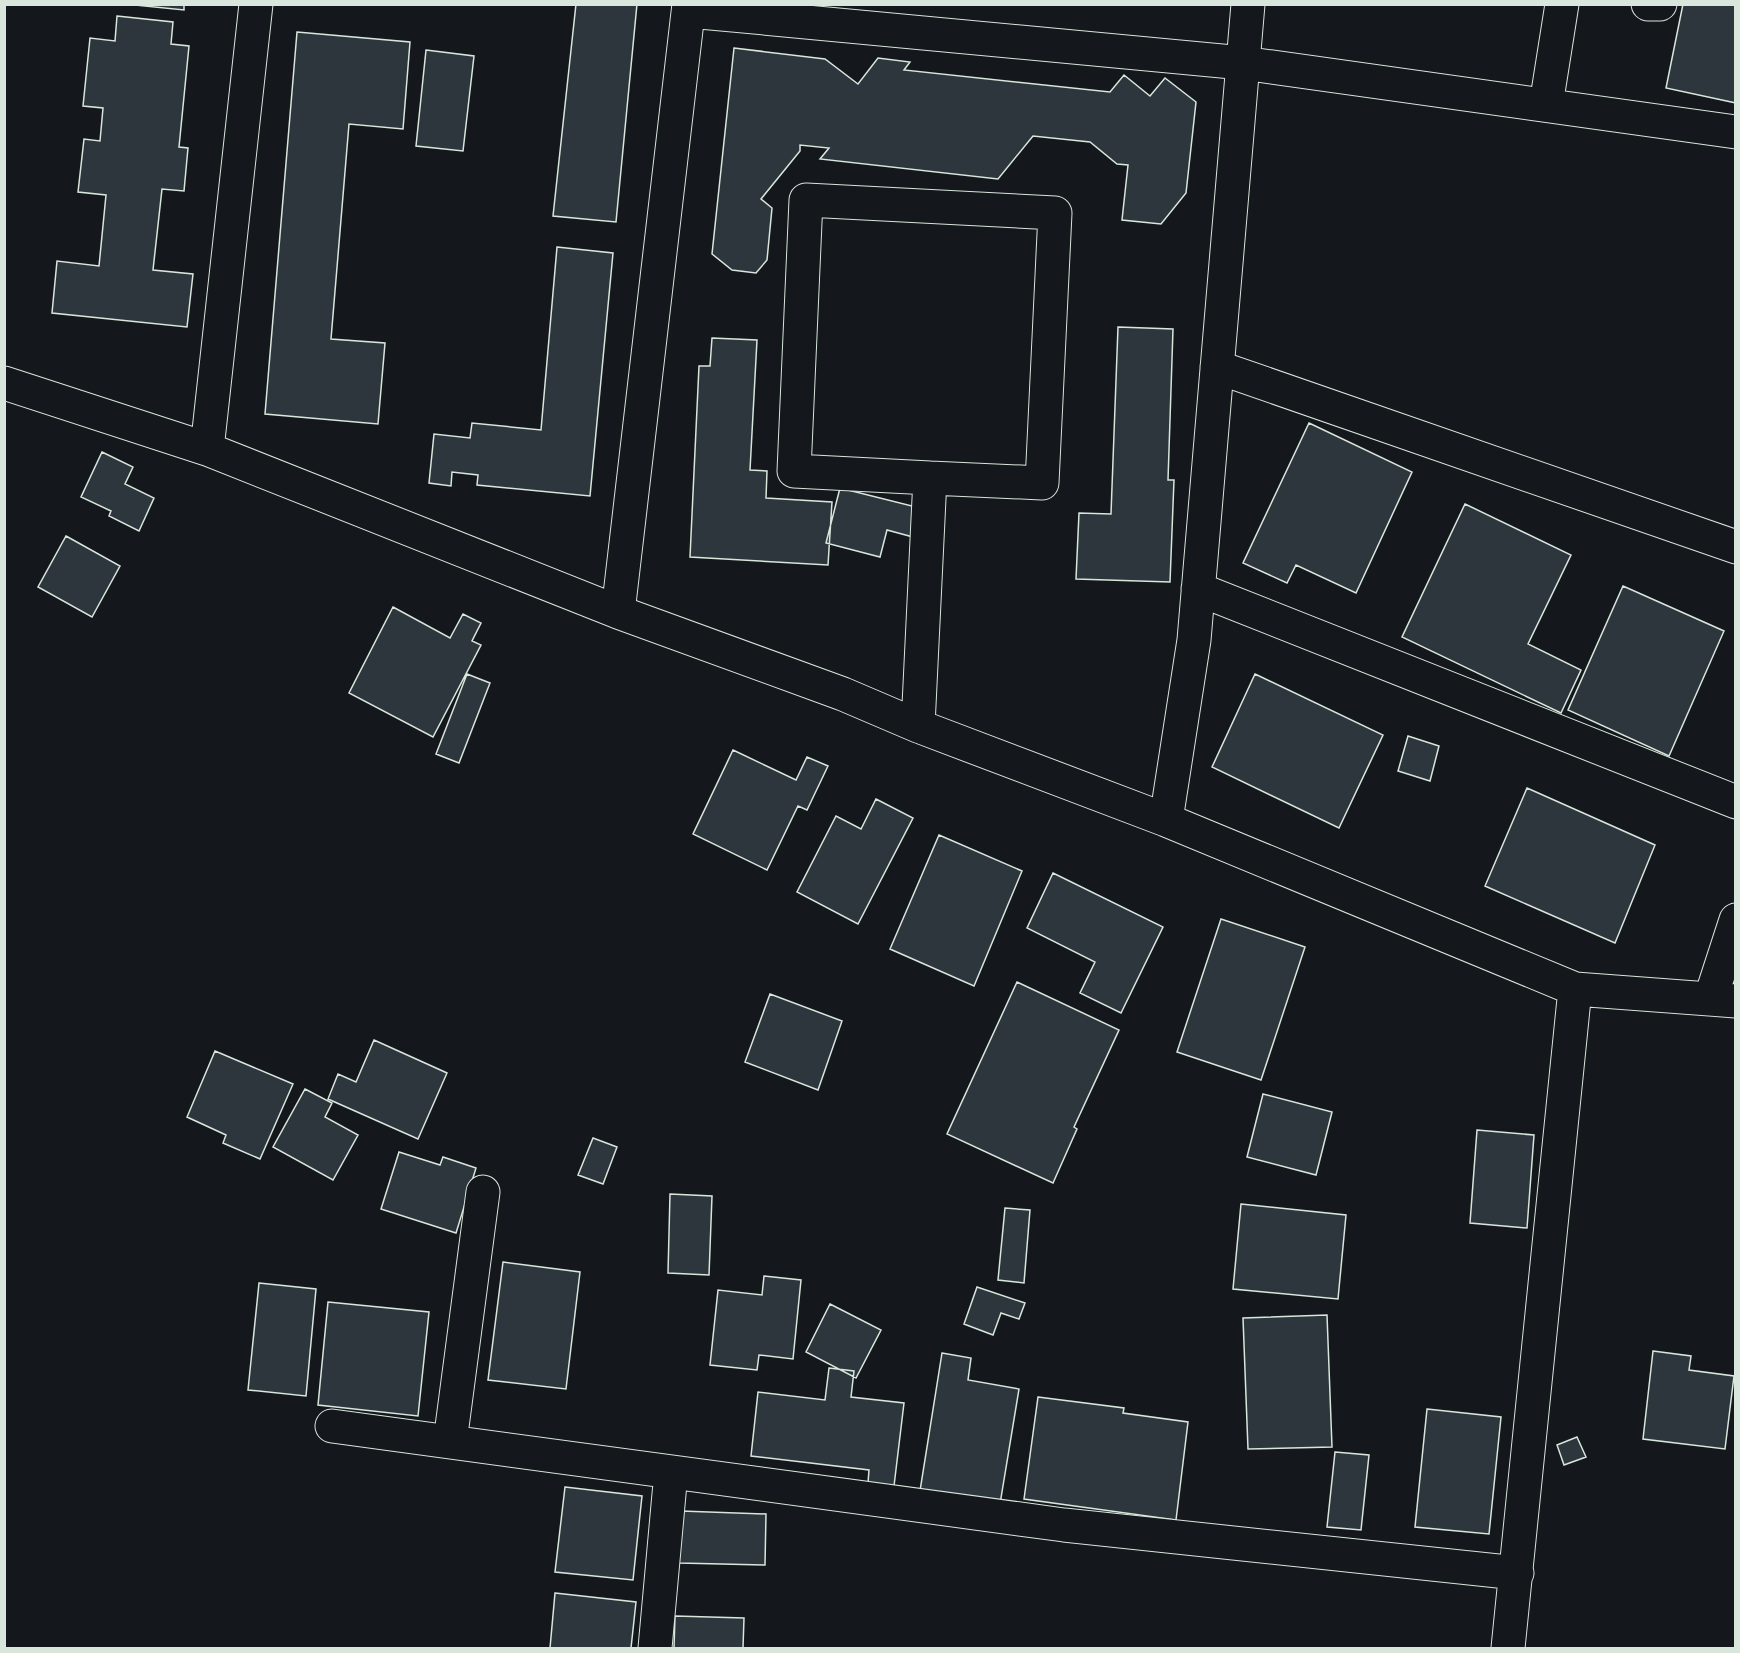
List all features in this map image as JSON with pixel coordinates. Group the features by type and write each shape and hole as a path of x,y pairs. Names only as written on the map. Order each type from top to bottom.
{"street":[{"path":"207,449 256,4"},
{"path":"1166,820 1194,640 1248,4"},
{"path":"1546,105 1562,4"},
{"path":"1648,4 1660,7 1660,4"},
{"path":"618,612 689,8 1244,63 1736,132"},
{"path":"806,200 1055,213 1042,483 930,478 794,471 806,200"},
{"path":"1217,367 1736,547"},
{"path":"4,383 207,449 618,612 843,694 918,726 1166,820 1575,989 1723,999 1736,920"},
{"path":"918,726 930,478"},
{"path":"1198,589 1736,802"},
{"path":"1508,1648 1575,989"},
{"path":"450,1442 483,1192"},
{"path":"332,1426 1064,1525 1517,1573"},
{"path":"655,1648 671,1472"}],"building":[{"path":"125,4 184,4 184,10"},
{"path":"576,4 637,4 616,222 553,216"},
{"path":"1683,4 1736,4 1736,103 1666,88"},
{"path":"117,16 173,22 171,44 189,46 179,147 188,148 184,191 162,189 153,270 193,274 187,327 52,313 57,261 99,266 106,195 78,192 84,139 100,141 103,108 83,106 90,38 115,41"},
{"path":"297,32 410,42 403,129 349,124 331,339 385,343 378,424 265,414"},
{"path":"734,48 825,59 858,84 878,58 910,62 904,70 1110,92 1124,75 1150,96 1165,78 1196,102 1186,193 1161,224 1122,220 1128,165 1117,164 1090,142 1033,136 998,179 820,159 829,148 800,145 800,151 761,199 772,208 767,260 756,273 732,270 712,254"},
{"path":"426,50 474,56 463,151 416,146"},
{"path":"557,247 613,253 590,496 477,485 478,475 452,472 451,486 429,483 434,434 470,438 472,423 541,430"},
{"path":"1118,327 1173,329 1168,480 1174,480 1170,582 1076,579 1079,513 1111,514"},
{"path":"712,338 757,340 750,470 767,471 766,498 832,502 828,565 690,557 699,366 710,366"},
{"path":"1309,423 1412,472 1356,593 1296,565 1287,583 1243,563"},
{"path":"102,452 133,467 125,484 154,498 139,531 109,516 111,511 81,497"},
{"path":"840,488 920,508 913,537 887,530 880,557 826,543"},
{"path":"1465,504 1571,555 1528,644 1581,670 1561,713 1402,637"},
{"path":"66,536 120,566 92,617 38,587"},
{"path":"1623,586 1724,631 1669,756 1568,710"},
{"path":"393,607 450,638 463,614 481,623 472,641 481,645 433,737 349,693"},
{"path":"467,674 490,683 459,763 436,754"},
{"path":"1255,674 1383,735 1339,828 1212,767"},
{"path":"1408,736 1439,746 1430,781 1398,771"},
{"path":"733,750 796,780 807,757 828,766 807,810 798,806 767,870 693,834"},
{"path":"1527,788 1655,845 1615,943 1485,886"},
{"path":"876,799 913,818 858,924 797,892 836,816 861,829"},
{"path":"939,835 1022,871 974,986 890,949"},
{"path":"1053,873 1163,927 1121,1013 1080,993 1095,962 1027,928"},
{"path":"1221,919 1305,947 1261,1080 1177,1052"},
{"path":"1017,982 1119,1030 1074,1127 1077,1129 1053,1183 947,1134"},
{"path":"770,994 842,1021 818,1090 745,1062"},
{"path":"374,1040 447,1073 418,1139 328,1099 338,1074 356,1082"},
{"path":"215,1051 293,1084 260,1159 223,1143 226,1135 187,1117"},
{"path":"305,1089 332,1103 325,1117 358,1135 333,1180 273,1147"},
{"path":"1263,1094 1332,1112 1316,1175 1247,1157"},
{"path":"1477,1130 1534,1135 1527,1228 1470,1223"},
{"path":"593,1138 617,1147 603,1184 578,1175"},
{"path":"399,1152 440,1165 443,1157 476,1168 456,1233 381,1209"},
{"path":"670,1194 712,1196 709,1275 668,1273"},
{"path":"1241,1204 1346,1215 1338,1299 1233,1289"},
{"path":"1005,1208 1030,1210 1024,1283 998,1280"},
{"path":"503,1262 580,1272 566,1389 488,1380"},
{"path":"764,1276 801,1280 793,1359 759,1355 757,1370 710,1365 718,1290 762,1295"},
{"path":"259,1283 316,1289 306,1396 248,1390"},
{"path":"977,1287 1025,1303 1019,1319 1001,1313 993,1335 964,1324"},
{"path":"328,1302 429,1312 418,1416 318,1405"},
{"path":"830,1304 881,1330 856,1378 806,1352"},
{"path":"1327,1315 1332,1447 1248,1449 1243,1318"},
{"path":"1653,1351 1691,1356 1689,1370 1734,1376 1725,1449 1643,1439"},
{"path":"942,1353 971,1358 968,1380 1019,1389 1000,1504 920,1491"},
{"path":"829,1368 854,1371 851,1397 904,1403 894,1486 868,1483 869,1470 751,1456 758,1392 825,1400"},
{"path":"1038,1397 1124,1408 1123,1413 1188,1422 1176,1520 1024,1499"},
{"path":"1427,1409 1501,1417 1489,1534 1415,1527"},
{"path":"1577,1437 1586,1457 1564,1465 1557,1445"},
{"path":"1335,1452 1369,1455 1361,1530 1327,1527"},
{"path":"565,1487 642,1496 633,1580 555,1572"},
{"path":"681,1511 766,1514 765,1565 679,1563"},
{"path":"555,1593 636,1602 631,1648 550,1648"},
{"path":"675,1616 744,1618 743,1648 674,1648"}]}
